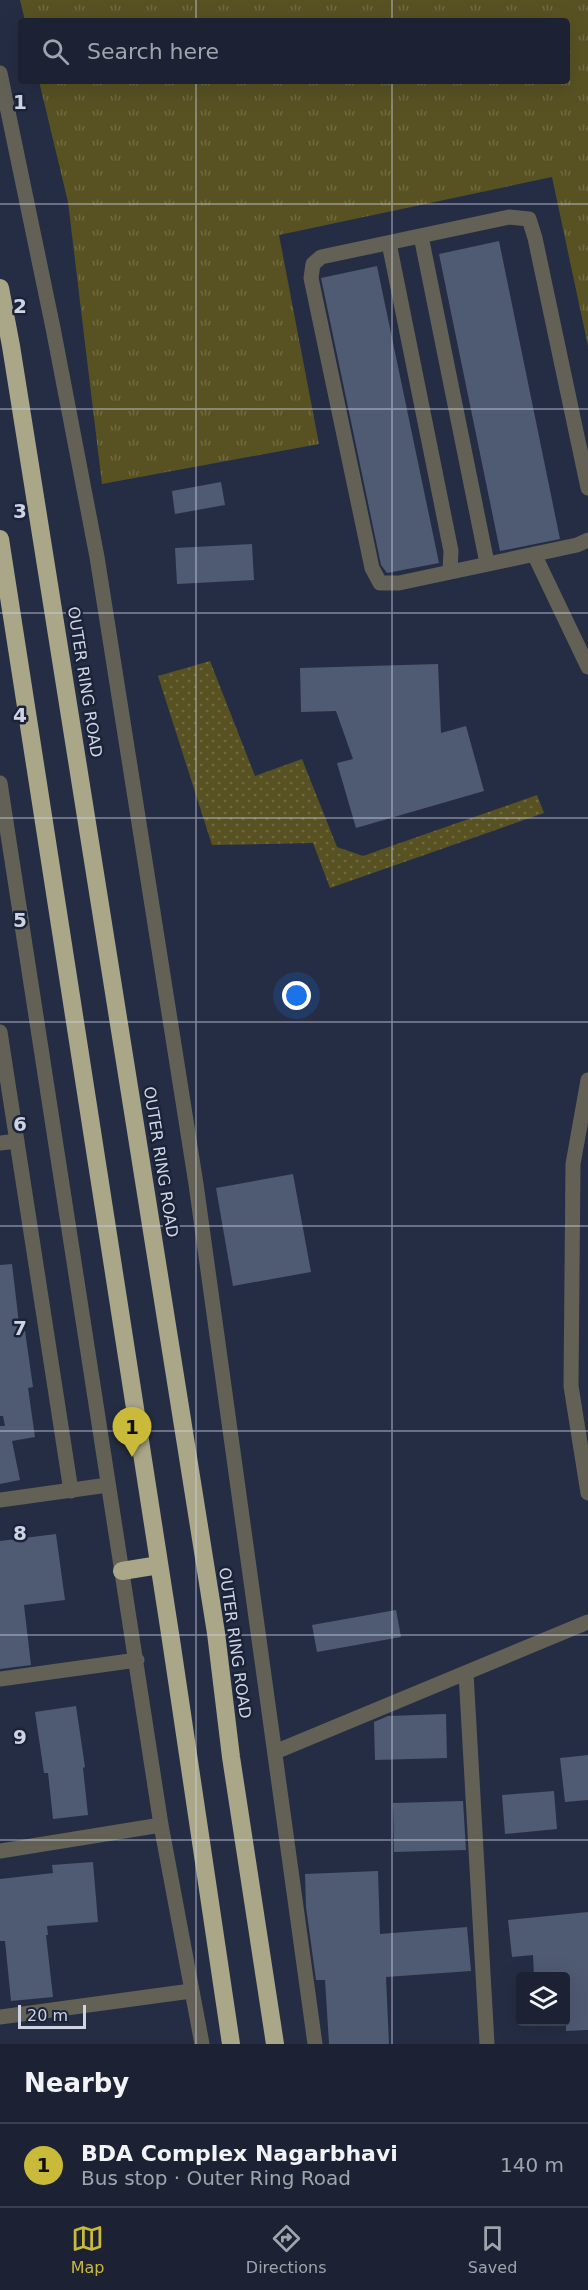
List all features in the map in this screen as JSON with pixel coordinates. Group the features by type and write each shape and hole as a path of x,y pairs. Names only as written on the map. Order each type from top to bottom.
{"highway":[{"name":"OUTER RING ROAD","path":"0,288 12,346 216,1633 231,1757 275,2044"},
{"path":"0,540 231,2044"},
{"path":"122,1570 159,1565"}],"street":[{"path":"0,73 53,328 97,557 196,1184 315,2044"},
{"path":"588,488 529,219 509,217 321,257 313,264 311,278 372,568 380,584 577,545 588,540"},
{"path":"420,236 487,563"},
{"path":"389,243 451,551 450,570"},
{"path":"534,554 588,667"},
{"path":"0,783 161,1825 202,2044"},
{"path":"0,1032 71,1491"},
{"path":"588,1080 573,1164 571,1386 588,1493"},
{"path":"0,1143 17,1141"},
{"path":"573,1164 588,1172"},
{"path":"0,1500 108,1485"},
{"path":"275,1752 588,1622"},
{"path":"0,1679 137,1660"},
{"path":"466,1673 487,2044"},
{"path":"0,1851 161,1825"},
{"path":"0,2017 191,1990"}],"green space":[{"path":"20,0 588,0 588,346 552,177 279,235 319,444 102,484 68,202 40,84 570,84 570,18 24,18"},
{"path":"210,661 255,776 302,759 337,847 363,856 537,795 544,813 330,888 313,843 212,845 158,676"}],"building":[{"path":"499,241 560,539 500,551 439,254"},
{"path":"377,266 439,563 387,573 381,565 321,278"},
{"path":"221,482 225,505 175,514 172,491"},
{"path":"252,544 254,580 177,584 175,548"},
{"path":"438,664 441,733 466,726 484,791 356,828 337,763 353,759 336,711 301,712 300,668"},
{"path":"293,1174 311,1272 233,1286 216,1188"},
{"path":"12,1264 20,1332 25,1331 33,1387 28,1388 35,1437 12,1441 20,1480 0,1484 0,1426 5,1426 3,1416 0,1416 0,1265"},
{"path":"56,1534 65,1600 24,1605 31,1665 0,1669 0,1541"},
{"path":"396,1610 401,1637 317,1652 312,1625"},
{"path":"76,1706 85,1767 83,1768 88,1815 53,1819 48,1773 44,1773 35,1712"},
{"path":"446,1714 447,1758 375,1760 374,1722 388,1716"},
{"path":"588,1755 588,1800 565,1802 560,1758"},
{"path":"554,1791 557,1829 505,1834 502,1795"},
{"path":"463,1801 466,1850 394,1852 393,1803"},
{"path":"93,1862 98,1922 47,1926 53,1997 11,2001 5,1941 0,1941 0,1879 53,1873 52,1865"},
{"path":"378,1871 380,1934 467,1927 471,1971 386,1977 389,2044 329,2044 325,1980 316,1980 306,1907 305,1874"},
{"path":"588,1912 588,2030 566,2031 566,2026 570,2026 570,1972 534,1972 533,1955 512,1957 508,1920"}],"place":[{"name":"BDA Complex Nagarbhavi","path":"132,1457"}]}
